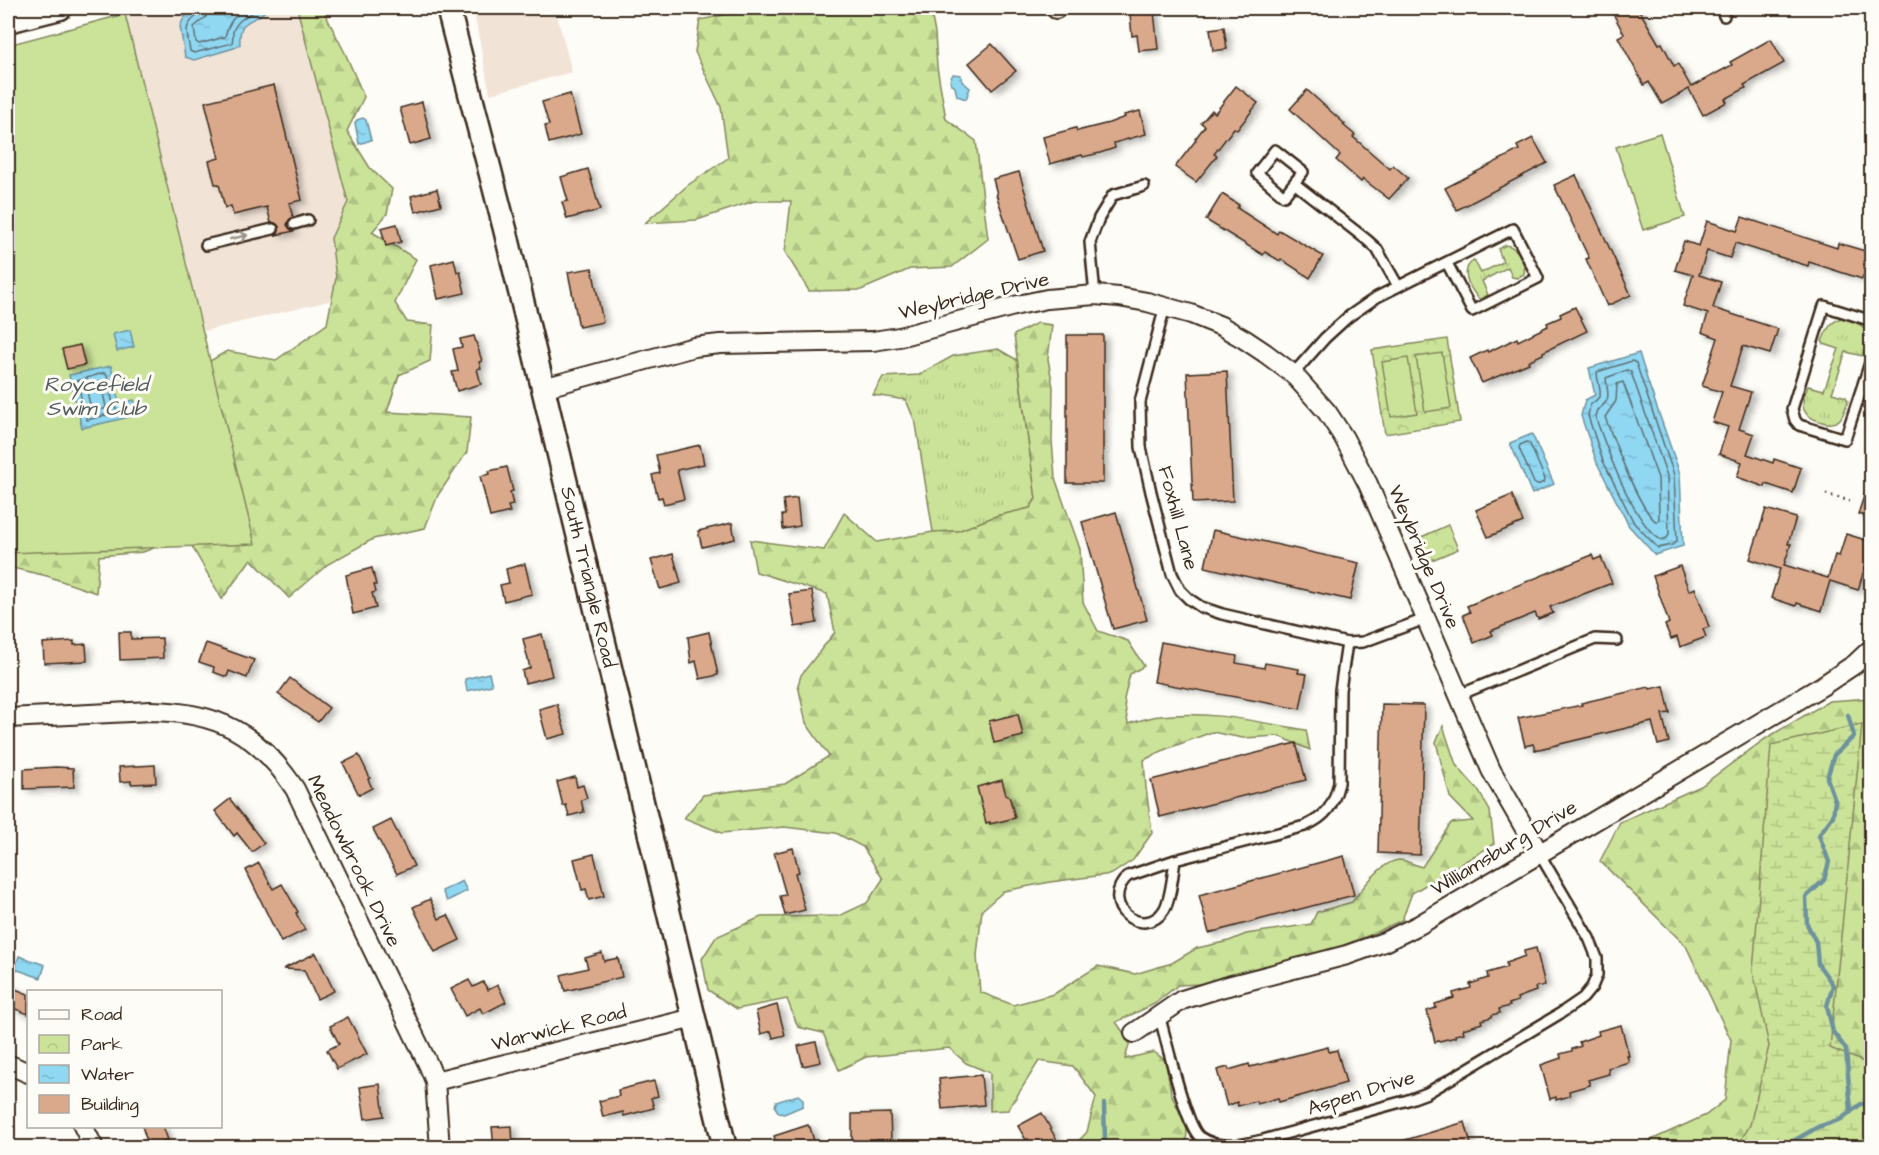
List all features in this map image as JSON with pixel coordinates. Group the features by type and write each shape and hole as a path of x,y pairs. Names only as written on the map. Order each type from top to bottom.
{"street":[{"path":"8,21 60,8"},
{"name":"South Triangle Road","path":"448,8 505,229 725,1148"},
{"name":"Weybridge Drive","path":"543,388 694,347 899,337 1018,305 1047,299 1095,295 1165,306 1191,314 1237,335 1293,374 1327,412 1344,438 1368,483 1491,770 1539,853"},
{"name":"Williamsburg Drive","path":"1134,1033 1182,1000 1347,955 1384,942 1419,925 1822,687 1855,664 1872,648"},
{"name":"Meadowbrook Drive","path":"8,718 175,711 200,715 225,725 264,751 280,767 295,789 423,1053 435,1081 440,1148"},
{"name":"Warwick Road","path":"435,1081 694,1018"},
{"path":"8,1064 27,1073"},
{"path":"84,1128 94,1148"}],"lane":[{"path":"1275,150 1303,172 1294,183 1284,196 1257,173 1275,150"},
{"path":"1294,183 1377,249 1398,286"},
{"path":"1095,295 1090,242 1099,218 1113,195 1144,186"},
{"path":"294,224 308,220"},
{"path":"206,245 273,229"},
{"path":"1293,374 1325,338 1348,317 1377,297 1513,229 1538,278 1472,311 1447,263"},
{"name":"Foxhill Lane","path":"1165,306 1140,402 1141,447 1150,492 1172,574 1180,590 1201,607 1222,614 1347,643 1363,642 1425,619"},
{"path":"1872,321 1824,306 1792,410 1799,425 1845,439 1872,357"},
{"path":"1459,695 1595,639 1617,640"},
{"path":"1175,860 1164,911 1144,922 1129,918 1118,901 1119,887 1128,876 1175,860 1305,826 1330,810 1339,783 1340,690 1347,643"},
{"name":"Aspen Drive","path":"1160,1015 1186,1111 1198,1136 1216,1144 1241,1145 1263,1140 1427,1093 1561,1013 1583,998 1592,987 1597,975 1597,958 1589,938 1539,853"}],"path":[{"path":"1826,494 1850,501"}],"shaded area":[{"path":"150,8 303,8 374,290 204,331 125,14"},
{"path":"473,8 555,8 572,72 490,94"}],"green space":[{"path":"297,8 322,8 346,55 364,97 347,131 370,168 392,189 387,214 372,232 416,259 395,303 407,322 433,325 430,361 399,375 387,412 471,417 467,452 438,495 425,528 373,539 328,564 289,598 251,559 222,599 186,536 143,552 99,556 96,593 47,576 8,567 8,347 183,377 227,351 276,360 327,324 336,278 331,238 348,202"},
{"path":"743,8 930,8 946,119 976,141 988,239 952,267 910,269 861,290 809,291 785,252 791,201 754,201 697,220 645,223 688,185 728,158 721,107 695,52 700,20 741,11"},
{"path":"125,14 255,544 8,553 8,45"},
{"path":"1660,133 1685,217 1643,230 1616,147"},
{"path":"1506,245 1520,256 1524,265 1524,274 1517,278 1512,277 1508,267 1482,281 1488,295 1478,298 1467,279 1469,264 1474,260 1481,273 1503,262 1498,249"},
{"path":"1841,318 1862,326 1867,335 1867,341 1862,356 1846,352 1832,393 1846,397 1848,401 1840,419 1834,423 1827,423 1815,420 1806,413 1803,399 1808,386 1824,390 1839,349 1824,344 1822,341 1831,325"},
{"path":"1037,323 1052,325 1048,359 1053,387 1052,441 1055,478 1080,549 1083,602 1098,631 1128,641 1144,666 1130,674 1124,699 1128,724 1152,717 1178,715 1233,718 1306,730 1310,750 1279,736 1243,738 1212,732 1144,760 1152,833 1133,860 1112,874 1004,891 982,910 977,956 980,992 1013,1005 1054,994 1098,966 1135,974 1172,963 1197,948 1229,941 1246,934 1311,924 1317,912 1352,902 1379,870 1393,861 1402,860 1422,867 1451,823 1473,821 1450,797 1436,742 1443,726 1456,765 1478,790 1490,811 1494,844 1412,893 1402,920 1300,962 1226,983 1178,985 1154,1004 1116,1022 1130,1042 1125,1059 1154,1052 1166,1061 1171,1093 1187,1129 1186,1147 1072,1148 1087,1132 1096,1097 1073,1066 1039,1061 1008,1110 990,1111 990,1073 966,1063 949,1048 866,1057 839,1070 823,1033 798,1027 787,999 737,1009 708,990 702,959 716,937 761,917 839,916 867,903 883,879 863,847 836,833 784,827 722,833 684,818 703,795 785,784 829,756 806,723 798,685 801,675 835,632 827,594 756,572 750,540 824,550 844,513 877,542 933,532 958,531 996,516 1030,508 1036,499 1014,335"},
{"path":"1447,339 1460,422 1385,434 1372,350"},
{"path":"998,349 1017,360 1036,499 1030,508 996,516 958,531 933,532 916,424 906,400 873,395 883,377 919,375 953,356"},
{"path":"1442,353 1451,408 1425,412 1416,357"},
{"path":"1408,358 1417,413 1391,417 1382,362"},
{"path":"1448,525 1458,549 1427,562 1417,539"},
{"path":"1871,698 1871,1147 1636,1147 1706,1115 1725,1100 1731,1040 1686,946 1600,861 1620,822 1701,786 1765,739 1829,701"},
{"path":"1862,724 1830,1048 1871,1065 1871,1147 1737,1147 1750,1125 1769,1046 1753,971 1771,745"}],"water":[{"path":"199,8 265,8 266,10 244,25 240,35 240,44 234,48 194,60 185,57 180,26 185,16"},
{"path":"953,74 961,75 962,81 970,88 966,99 957,96 950,80"},
{"path":"363,118 366,120 371,140 359,144 355,123"},
{"path":"130,330 134,347 117,351 113,334"},
{"path":"1639,353 1680,474 1683,546 1655,555 1629,526 1597,463 1581,416 1585,400 1595,395 1589,368"},
{"name":"Roycefield Swim Club","path":"111,366 119,403 134,400 138,415 82,428 69,375"},
{"path":"1532,434 1554,484 1532,494 1510,443"},
{"path":"489,673 492,685 467,691 465,679"},
{"path":"462,881 467,891 447,901 442,891"},
{"path":"19,956 45,965 41,978 15,969"},
{"path":"798,1095 803,1099 803,1106 784,1114 779,1113 775,1107 776,1102"}],"building":[{"path":"1610,8 1638,8 1659,44 1662,43 1674,66 1678,64 1691,87 1732,65 1730,62 1771,39 1784,63 1744,85 1746,88 1725,99 1727,102 1703,115 1689,89 1662,104 1649,82 1644,85 1618,37 1624,34"},
{"path":"1154,11 1158,49 1139,51 1137,35 1132,36 1130,14"},
{"path":"1224,27 1227,49 1213,51 1210,29"},
{"path":"992,44 1016,71 992,90 969,63"},
{"path":"274,85 302,200 289,203 293,217 287,225 294,231 276,235 279,227 271,223 267,207 233,215 231,206 225,208 219,184 215,184 209,161 219,158 205,102"},
{"path":"1236,86 1258,103 1237,130 1234,128 1214,154 1217,156 1196,182 1175,167 1205,126 1201,123 1212,110 1215,113"},
{"path":"1307,90 1345,124 1343,125 1355,135 1353,137 1390,169 1393,165 1408,178 1389,199 1363,179 1361,182 1336,160 1340,155 1290,109"},
{"path":"570,94 581,134 549,143 545,126 549,125 542,102"},
{"path":"422,102 431,139 410,145 400,108"},
{"path":"1140,111 1146,134 1114,143 1115,148 1100,153 1083,157 1082,155 1050,164 1043,137 1076,128 1077,131 1109,123 1125,117 1124,115"},
{"path":"1533,138 1547,163 1457,210 1445,188 1519,150 1517,146"},
{"path":"588,169 600,210 567,219 562,202 568,201 561,177"},
{"path":"1019,172 1043,251 1018,259 993,179"},
{"path":"1576,175 1631,295 1607,306 1586,259 1589,258 1554,185"},
{"path":"437,189 441,205 415,212 411,196"},
{"path":"1222,194 1239,205 1237,208 1277,234 1279,230 1323,256 1310,278 1281,259 1280,261 1265,252 1263,255 1206,220"},
{"path":"1742,217 1837,248 1838,243 1872,253 1872,278 1863,276 1862,279 1809,262 1808,266 1735,243 1730,258 1707,251 1699,275 1721,282 1713,308 1778,329 1770,354 1743,346 1730,386 1751,392 1739,429 1754,434 1747,454 1773,463 1774,459 1801,468 1793,493 1766,484 1765,487 1737,477 1742,462 1719,454 1728,427 1712,422 1722,392 1702,386 1718,338 1702,332 1708,314 1683,306 1693,275 1675,270 1684,241 1699,246 1707,221 1737,231"},
{"path":"397,224 401,242 386,246 381,228"},
{"path":"454,259 457,272 460,271 465,293 438,299 431,265"},
{"path":"592,268 603,322 579,327 568,272"},
{"path":"1575,307 1587,331 1543,352 1528,361 1529,363 1482,383 1470,358 1517,338 1518,341 1548,326 1547,323"},
{"path":"1067,335 1103,335 1103,483 1067,483"},
{"path":"474,336 482,361 479,362 481,368 477,369 481,384 457,391 452,372 458,371 453,349 462,347 460,339"},
{"path":"80,345 85,365 67,369 62,349"},
{"path":"1227,371 1233,501 1193,503 1187,373"},
{"path":"700,445 704,464 677,470 684,499 664,504 662,497 658,498 652,475 660,473 656,455"},
{"path":"507,467 513,491 510,492 513,505 508,506 510,512 490,517 480,476 490,474 489,471"},
{"path":"1869,481 1872,482 1872,519 1858,514"},
{"path":"1512,495 1523,522 1488,537 1476,510"},
{"path":"797,498 800,526 783,529 782,515 785,515 783,500"},
{"path":"1766,509 1796,518 1784,565 1828,578 1835,555 1839,556 1846,534 1872,542 1872,568 1865,567 1858,590 1830,581 1821,611 1771,598 1780,569 1750,559"},
{"path":"1116,512 1147,620 1113,629 1082,522"},
{"path":"732,523 735,539 702,547 698,531"},
{"path":"1213,530 1359,563 1350,600 1205,567"},
{"path":"673,554 681,583 660,589 651,560"},
{"path":"1592,555 1594,560 1601,557 1612,583 1550,607 1553,613 1538,619 1535,613 1491,631 1493,635 1474,643 1463,615 1470,612 1467,606"},
{"path":"525,564 532,594 504,601 500,585 509,583 506,569"},
{"path":"1680,566 1689,591 1695,588 1709,627 1703,629 1706,637 1680,647 1677,637 1671,639 1665,625 1669,623 1653,576"},
{"path":"372,568 376,592 372,593 376,608 353,614 346,575"},
{"path":"812,591 817,623 795,627 789,594"},
{"path":"119,632 131,632 131,639 162,638 163,658 120,660"},
{"path":"709,632 718,675 700,679 696,661 691,663 688,637"},
{"path":"542,634 552,676 525,683 522,671 530,668 523,639"},
{"path":"74,641 74,645 86,644 87,661 44,663 43,643"},
{"path":"1161,642 1237,656 1236,663 1264,668 1265,663 1299,669 1298,673 1307,674 1300,709 1154,682"},
{"path":"206,643 254,660 247,678 229,671 227,677 213,672 214,667 199,662"},
{"path":"290,678 329,708 318,722 278,694"},
{"path":"1664,686 1670,713 1662,714 1669,742 1658,745 1652,722 1535,750 1533,744 1525,746 1518,718 1582,705 1581,703 1649,687 1650,689"},
{"path":"557,704 566,734 547,739 539,709"},
{"path":"1382,704 1424,705 1420,855 1378,853"},
{"path":"1018,714 1023,736 994,743 989,721"},
{"path":"1296,743 1306,780 1160,817 1151,780"},
{"path":"359,755 370,778 368,779 372,788 359,795 343,763"},
{"path":"155,765 156,783 120,782 119,767"},
{"path":"73,768 74,787 24,789 24,769"},
{"path":"575,777 577,787 583,785 587,798 581,800 584,812 569,816 566,805 563,806 557,782"},
{"path":"1002,780 1015,818 986,823 977,787"},
{"path":"230,799 264,843 252,852 237,833 234,836 215,811"},
{"path":"391,820 414,866 397,874 373,829"},
{"path":"793,848 799,872 795,873 805,910 785,915 780,896 786,895 774,853"},
{"path":"594,854 604,896 589,900 586,889 582,890 574,859"},
{"path":"1344,856 1354,895 1209,933 1199,895"},
{"path":"259,863 273,889 282,884 305,930 281,942 246,870"},
{"path":"430,899 439,919 448,915 460,940 435,952 413,907"},
{"path":"1536,948 1545,985 1535,987 1536,991 1517,998 1518,1001 1509,1004 1510,1006 1499,1009 1500,1013 1481,1020 1482,1023 1463,1029 1464,1033 1435,1042 1427,1011 1436,1008 1435,1004 1454,998 1453,993 1471,988 1470,984 1488,978 1487,973 1507,967 1506,963 1525,956 1524,951"},
{"path":"316,953 334,991 317,999 304,970 283,969"},
{"path":"602,953 604,961 618,958 622,977 565,991 561,975 588,968 585,958"},
{"path":"469,980 473,987 483,982 488,990 498,985 506,1002 483,1014 480,1008 465,1016 451,989"},
{"path":"8,986 27,994 27,1014 8,1006"},
{"path":"777,1005 785,1035 773,1038 771,1031 761,1034 756,1011"},
{"path":"348,1017 367,1054 337,1069 327,1050 339,1044 330,1026"},
{"path":"1621,1025 1629,1062 1608,1068 1609,1074 1588,1080 1590,1085 1569,1091 1570,1096 1556,1100 1556,1097 1550,1099 1541,1065 1561,1058 1560,1054 1581,1046 1579,1042 1599,1035 1598,1031"},
{"path":"816,1042 821,1062 803,1066 798,1046"},
{"path":"1328,1047 1329,1052 1337,1050 1346,1083 1279,1102 1278,1098 1257,1104 1256,1101 1238,1106 1237,1102 1227,1106 1217,1070 1228,1067 1229,1070 1249,1064 1250,1067"},
{"path":"981,1075 984,1105 942,1109 939,1079"},
{"path":"654,1081 658,1096 651,1098 654,1108 624,1116 623,1112 603,1117 599,1101 619,1096 618,1090"},
{"path":"380,1084 384,1116 365,1119 360,1087"},
{"path":"890,1113 891,1140 877,1140 877,1145 852,1146 852,1114"},
{"path":"1042,1113 1061,1148 1033,1148 1018,1126"},
{"path":"1465,1122 1472,1148 1392,1148 1392,1144"},
{"path":"808,1125 816,1148 777,1148 774,1136"},
{"path":"512,1126 513,1148 494,1148 492,1127"},
{"path":"143,1128 164,1128 168,1140 163,1141 165,1148 149,1148"}],"waterway":[{"path":"1848,715 1854,736 1834,755 1827,778 1835,801 1833,816 1819,835 1829,862 1824,880 1806,897 1807,924 1816,942 1818,964 1833,985 1827,1006 1833,1032 1846,1049 1851,1112"},
{"path":"1103,1148 1105,1140 1104,1104"},
{"path":"1781,1148 1818,1127 1841,1119 1861,1104 1872,1106"}]}
